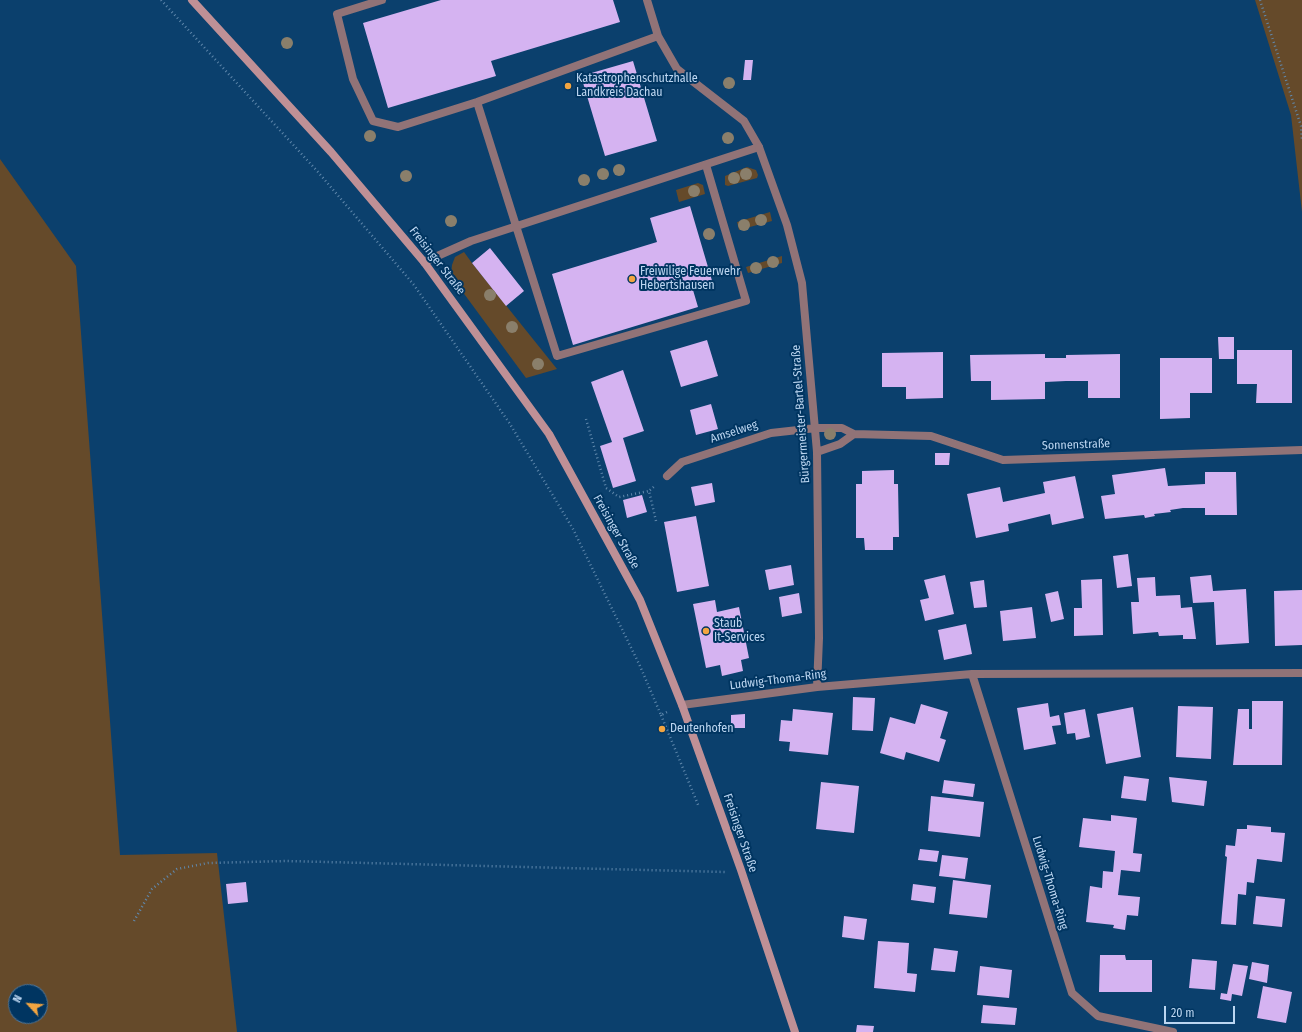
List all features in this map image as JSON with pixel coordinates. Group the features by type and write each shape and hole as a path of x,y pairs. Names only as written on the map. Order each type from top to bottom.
{"main road":[{"name":"Freisinger Straße","path":"192,0 294,112 424,262 549,434 640,600 682,705 741,870 795,1032"}],"street":[{"path":"382,0 337,14 353,79 373,121 398,128 477,102 658,36"},
{"name":"Bürgermeister-Bartel-Straße","path":"648,0 658,36 677,69 744,121 759,147 787,225 802,283 817,452 819,638 817,687"},
{"path":"477,102 557,356 746,301 706,164"},
{"path":"424,262 471,241 759,147"},
{"name":"Sonnenstraße","path":"816,428 842,428 854,434 931,436 1003,460 1302,450"},
{"name":"Amselweg","path":"667,476 682,462 770,432 816,428"},
{"path":"817,452 840,444 854,434"},
{"name":"Ludwig-Thoma-Ring","path":"682,705 817,687 972,674 1302,673"},
{"name":"Ludwig-Thoma-Ring","path":"972,674 1072,993 1098,1016 1173,1032"}],"path":[{"path":"161,0 318,172 423,298 510,424 573,528 640,666 700,808"},
{"path":"1260,0 1301,126 1302,140"},
{"path":"586,420 606,488 619,497 649,491 667,476"},
{"path":"649,491 656,521"},
{"path":"661,716 682,705"},
{"path":"134,921 152,889 177,869 208,863 286,861 726,872 723,865"}],"shaded area":[{"path":"1255,0 1302,0 1302,212 1291,115"},
{"path":"0,159 76,266 120,855 217,853 237,1032 0,1032"},
{"path":"747,167 756,170 758,175 757,178 728,186 725,185 725,176"},
{"path":"698,183 703,185 705,194 679,202 676,190"},
{"path":"770,212 772,221 739,230 737,222"},
{"path":"464,252 557,369 526,378 451,276 452,265 455,257"},
{"path":"782,256 782,263 748,273 746,267"}],"building":[{"path":"441,0 613,0 620,22 491,61 496,76 388,108 363,23"},
{"path":"745,60 753,60 751,80 743,80"},
{"path":"633,61 657,141 605,156 581,76"},
{"name":"Freiwilige Feuerwehr Hebertshausen","path":"690,206 713,284 693,290 698,307 573,345 552,274 657,242 650,218"},
{"path":"490,248 524,291 506,306 472,263"},
{"path":"1218,337 1234,337 1234,359 1219,359"},
{"path":"707,340 718,376 681,387 670,351"},
{"path":"1237,350 1292,350 1292,403 1256,403 1257,384 1237,384"},
{"path":"943,352 943,398 906,399 906,387 882,387 882,353"},
{"path":"1045,354 1045,358 1066,358 1066,355 1120,354 1120,398 1088,398 1088,381 1066,381 1045,382 1045,399 991,400 991,381 971,381 970,355"},
{"path":"1160,358 1212,358 1212,393 1190,393 1190,418 1160,419"},
{"path":"623,370 644,431 623,438 636,481 613,488 600,446 612,442 591,382"},
{"path":"711,404 718,429 696,435 690,410"},
{"path":"935,453 950,453 949,465 935,465"},
{"path":"1165,468 1168,486 1205,484 1205,472 1236,472 1237,515 1205,515 1205,508 1183,508 1170,510 1171,512 1154,514 1155,516 1145,518 1144,515 1105,519 1101,496 1115,494 1112,475"},
{"path":"894,470 894,484 898,484 899,537 893,537 893,550 865,550 864,538 856,538 856,484 862,484 862,471"},
{"path":"1075,476 1084,518 1052,525 1050,514 1008,524 1009,531 976,538 967,494 1000,487 1003,502 1045,493 1043,482"},
{"path":"712,483 715,502 695,506 691,487"},
{"path":"642,495 647,512 627,518 623,500"},
{"path":"696,516 709,586 677,592 664,522"},
{"path":"1128,554 1132,586 1117,588 1113,556"},
{"path":"791,565 794,585 769,590 765,570"},
{"path":"945,575 954,614 925,621 920,600 929,598 924,580"},
{"path":"1211,575 1213,591 1246,589 1249,643 1216,645 1214,602 1193,603 1190,577"},
{"path":"1155,577 1156,596 1180,595 1181,608 1192,607 1196,639 1183,639 1183,635 1159,636 1158,632 1133,634 1131,602 1139,602 1137,578"},
{"path":"1102,579 1103,635 1074,636 1074,608 1082,608 1081,580"},
{"path":"984,580 987,607 974,608 970,582"},
{"path":"1302,590 1302,645 1275,646 1274,591"},
{"path":"1058,591 1064,619 1051,622 1045,594"},
{"path":"799,593 802,613 782,617 779,597"},
{"path":"715,600 717,612 739,607 749,658 741,660 743,671 722,676 720,665 706,668 693,604"},
{"path":"1032,607 1036,638 1003,641 1000,611"},
{"path":"966,624 972,654 944,660 938,630"},
{"path":"853,697 875,698 873,731 852,730"},
{"path":"1252,701 1283,701 1282,765 1233,765 1238,709 1249,709 1249,729 1252,729"},
{"path":"1048,703 1050,717 1059,715 1061,725 1052,726 1056,744 1024,750 1017,708"},
{"path":"921,704 948,712 940,738 946,740 939,762 906,752 904,760 880,753 890,717 915,724"},
{"path":"1178,706 1213,707 1211,759 1176,757"},
{"path":"1133,707 1141,757 1106,764 1097,714"},
{"path":"793,709 833,713 828,755 789,751 790,742 779,741 781,720 792,721"},
{"path":"1085,709 1090,737 1076,740 1075,733 1067,734 1064,713"},
{"path":"745,714 745,728 731,728 731,715"},
{"path":"1124,776 1149,779 1146,801 1121,798"},
{"path":"1169,777 1207,781 1204,806 1172,802"},
{"path":"944,780 975,784 973,797 942,793"},
{"path":"821,782 859,786 854,833 816,829"},
{"path":"931,796 984,802 980,837 928,831"},
{"path":"1111,815 1137,818 1133,853 1142,854 1140,872 1121,870 1118,895 1140,897 1138,916 1127,915 1125,930 1113,928 1114,925 1086,922 1090,886 1102,888 1103,871 1113,872 1115,851 1079,847 1083,818 1111,821"},
{"path":"1247,825 1271,827 1271,832 1285,833 1282,862 1257,859 1254,883 1247,882 1246,895 1238,894 1236,925 1221,924 1227,857 1225,856 1226,845 1235,846 1237,829 1247,829"},
{"path":"920,849 939,851 937,862 918,860"},
{"path":"942,855 968,858 965,879 939,876"},
{"path":"953,880 991,885 987,918 949,914"},
{"path":"246,882 248,902 228,904 226,884"},
{"path":"913,884 936,887 934,903 911,900"},
{"path":"1256,896 1285,899 1282,927 1253,924"},
{"path":"844,916 867,919 864,940 842,937"},
{"path":"878,941 909,943 907,973 917,974 915,992 874,988"},
{"path":"934,948 958,951 955,972 931,970"},
{"path":"1100,955 1125,955 1126,960 1152,960 1152,992 1099,992"},
{"path":"1192,959 1217,961 1215,990 1189,988"},
{"path":"1252,962 1269,965 1267,983 1249,979"},
{"path":"1233,964 1248,966 1242,996 1232,994 1231,1001 1220,999 1221,993 1227,994"},
{"path":"980,966 1012,970 1009,998 977,995"},
{"path":"1263,986 1292,992 1286,1023 1257,1018"},
{"path":"983,1005 1017,1008 1015,1025 981,1023"},
{"path":"857,1025 874,1026 873,1032 856,1032"}],"place":[{"name":"Katastrophenschutzhalle Landkreis Dachau","path":"568,86"},
{"name":"Freiwilige Feuerwehr Hebertshausen","path":"632,279"},
{"name":"Staub It-Services","path":"706,631"},
{"name":"Deutenhofen","path":"662,729"}]}
